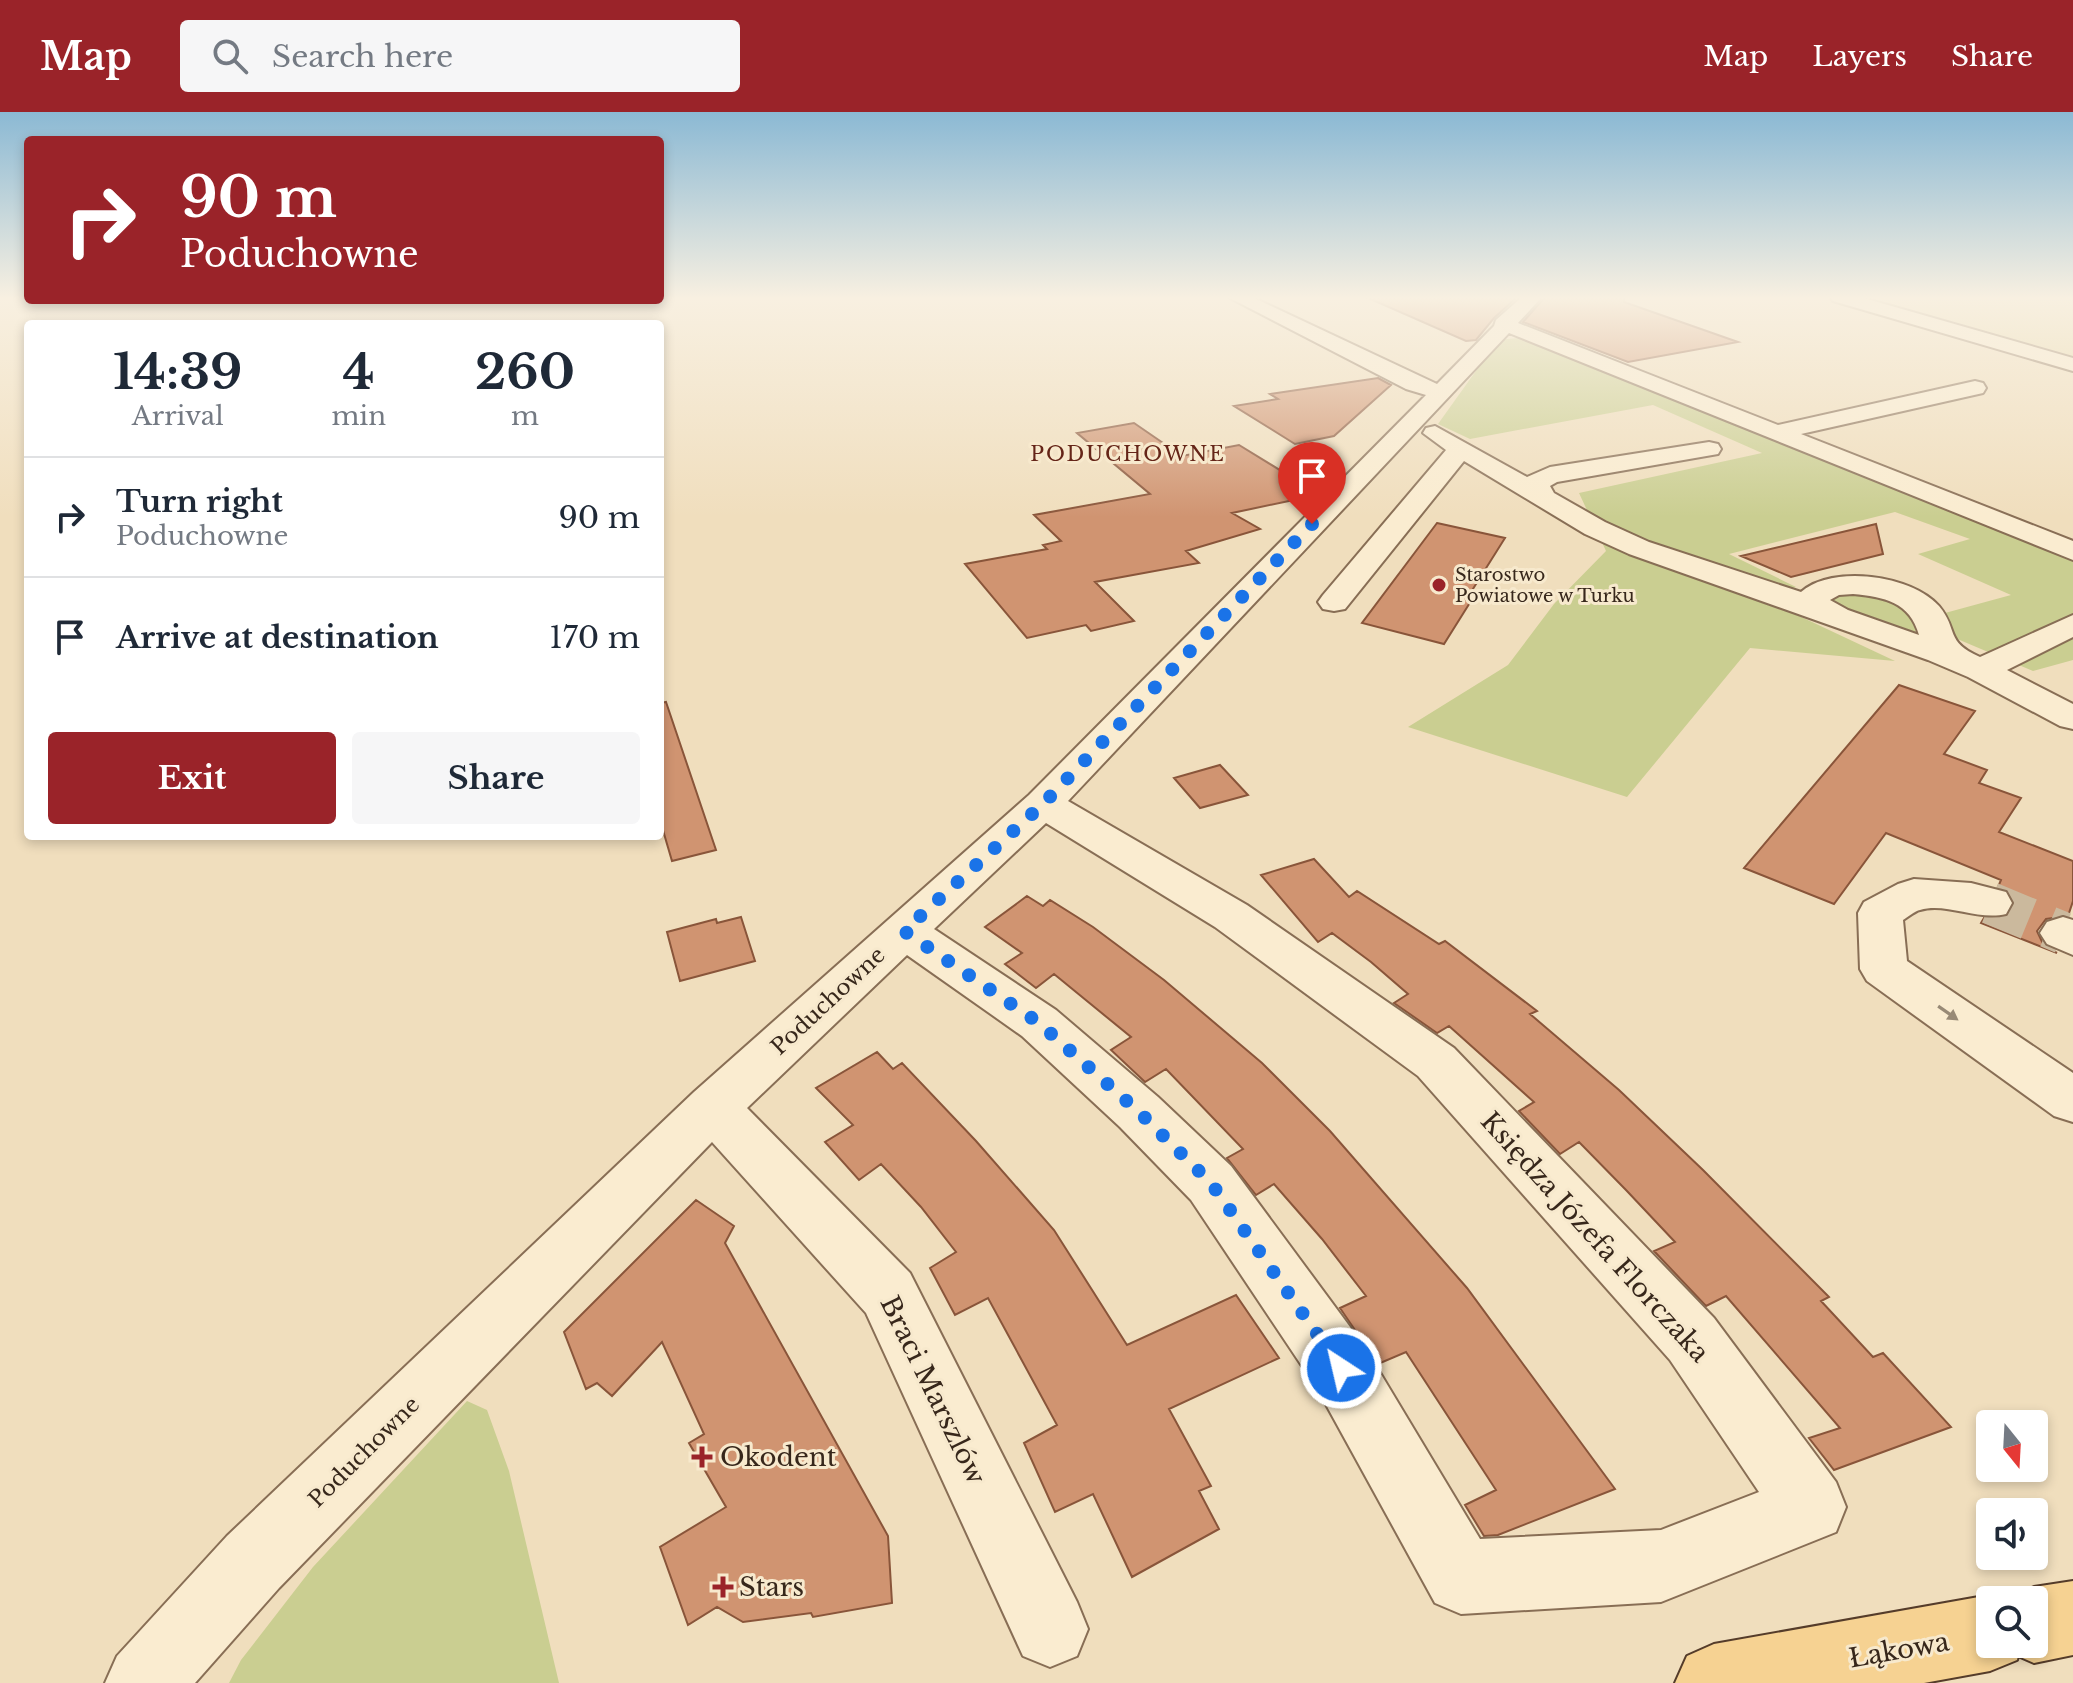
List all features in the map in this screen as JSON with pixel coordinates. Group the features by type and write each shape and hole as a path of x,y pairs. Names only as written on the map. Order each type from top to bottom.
{"main road":[{"path":"2048,1622 2073,1618"},
{"name":"Łąkowa","path":"1714,1683 1976,1636"}],"street":[{"path":"1386,370 1414,384 1425,405 1461,448 1595,528 1639,548 1965,662 2073,718"},
{"name":"Poduchowne","path":"144,1683 253,1562 713,1107 1043,804 1315,579 1425,405 1459,370"},
{"path":"1643,370 1775,433 2073,551"},
{"path":"1775,433 1975,388"},
{"path":"1315,579 1461,448"},
{"path":"1543,498 1536,483 1550,475 1709,449"},
{"path":"1965,662 2073,625"},
{"name":"Księdza Józefa Florczaka","path":"904,931 1039,1023 1139,1112 1211,1183 1341,1368 1461,1577 1661,1566 1811,1507 1692,1339 1436,1062 1231,916 1043,804"},
{"path":"1990,903 1971,898 1914,894 1880,913 1884,969 2073,1101"},
{"name":"Braci Marszlów","path":"713,1107 888,1293 1050,1629"},
{"name":"Poduchowne","path":"186,1683 253,1562"}],"green space":[{"path":"1476,370 1611,370 2073,559 2073,660 2033,671 1955,638 1945,613 2011,595 1918,554 1970,539 1895,512 1729,554 1796,587 1761,598 1895,661 1750,648 1627,797 1408,727 1508,665 1554,604 1606,551 1579,493 1762,453 1653,405 1470,439 1438,424"},
{"path":"1848,589 1882,597 1901,606 1913,622 1916,635 1906,637 1827,601"},
{"path":"467,1401 487,1410 509,1471 559,1683 229,1683 241,1660 313,1567"}],"building":[{"path":"1378,378 1391,385 1334,436 1295,444 1234,406 1278,399 1270,394"},
{"path":"1134,423 1182,456 1239,445 1314,491 1302,493 1308,497 1232,513 1260,529 1186,551 1199,563 1095,582 1134,621 1091,631 1086,625 1027,638 965,564 1047,549 1043,545 1061,541 1034,515 1150,494 1077,433"},
{"name":"Starostwo Powiatowe w Turku","path":"1437,523 1505,538 1466,600 1471,601 1444,644 1362,623"},
{"path":"1876,524 1883,554 1791,577 1741,556"},
{"path":"1899,685 1975,711 1944,754 1987,770 1979,783 2021,798 1999,832 2073,861 2073,901 2068,916 2046,919 2037,931 2044,946 2057,953 1981,923 1984,918 2006,917 2015,904 2009,891 1998,887 2001,880 1886,833 1834,904 1744,868"},
{"path":"664,702 716,850 672,861 664,834"},
{"path":"1220,765 1248,795 1200,808 1174,778"},
{"path":"1314,859 1349,897 1357,891 1439,944 1445,941 1537,1011 1530,1014 1619,1090 1703,1170 1829,1297 1821,1301 1873,1357 1883,1353 1951,1427 1834,1470 1809,1438 1840,1428 1726,1296 1706,1306 1654,1251 1675,1242 1626,1190 1579,1142 1560,1154 1519,1111 1534,1102 1449,1026 1437,1033 1394,1003 1408,994 1332,933 1318,942 1261,875"},
{"path":"1027,896 1043,906 1050,900 1093,927 1164,980 1262,1063 1330,1131 1467,1288 1615,1489 1498,1535 1484,1536 1465,1505 1496,1490 1406,1352 1378,1364 1340,1308 1366,1296 1322,1239 1274,1184 1256,1195 1227,1158 1243,1149 1166,1069 1145,1082 1111,1050 1131,1037 1054,974 1036,988 1005,964 1022,953 985,927"},
{"path":"741,917 755,961 680,981 667,932 716,919 717,923"},
{"path":"877,1052 893,1069 902,1063 1054,1230 1127,1345 1236,1295 1279,1358 1169,1409 1211,1486 1199,1491 1219,1529 1132,1577 1093,1494 1055,1512 1024,1443 1057,1425 988,1298 955,1315 930,1268 956,1252 921,1207 881,1164 859,1180 825,1142 853,1125 816,1088"},
{"path":"696,1200 734,1226 725,1243 888,1536 892,1603 813,1617 811,1613 743,1622 717,1607 688,1625 660,1547 726,1507 689,1443 704,1434 662,1342 612,1396 597,1383 586,1389 564,1332"}],"tunnel":[{"path":"1990,903 2063,933"}],"place":[{"name":"Starostwo Powiatowe w Turku","path":"1439,585"},
{"name":"Okodent","path":"702,1457"},
{"name":"Stars","path":"723,1587"}],"district":[{"name":"PODUCHOWNE","path":"1128,454"}],"route":[{"path":"1312,524 1043,804 904,931 1039,1023 1139,1112 1211,1183 1341,1368"}]}
